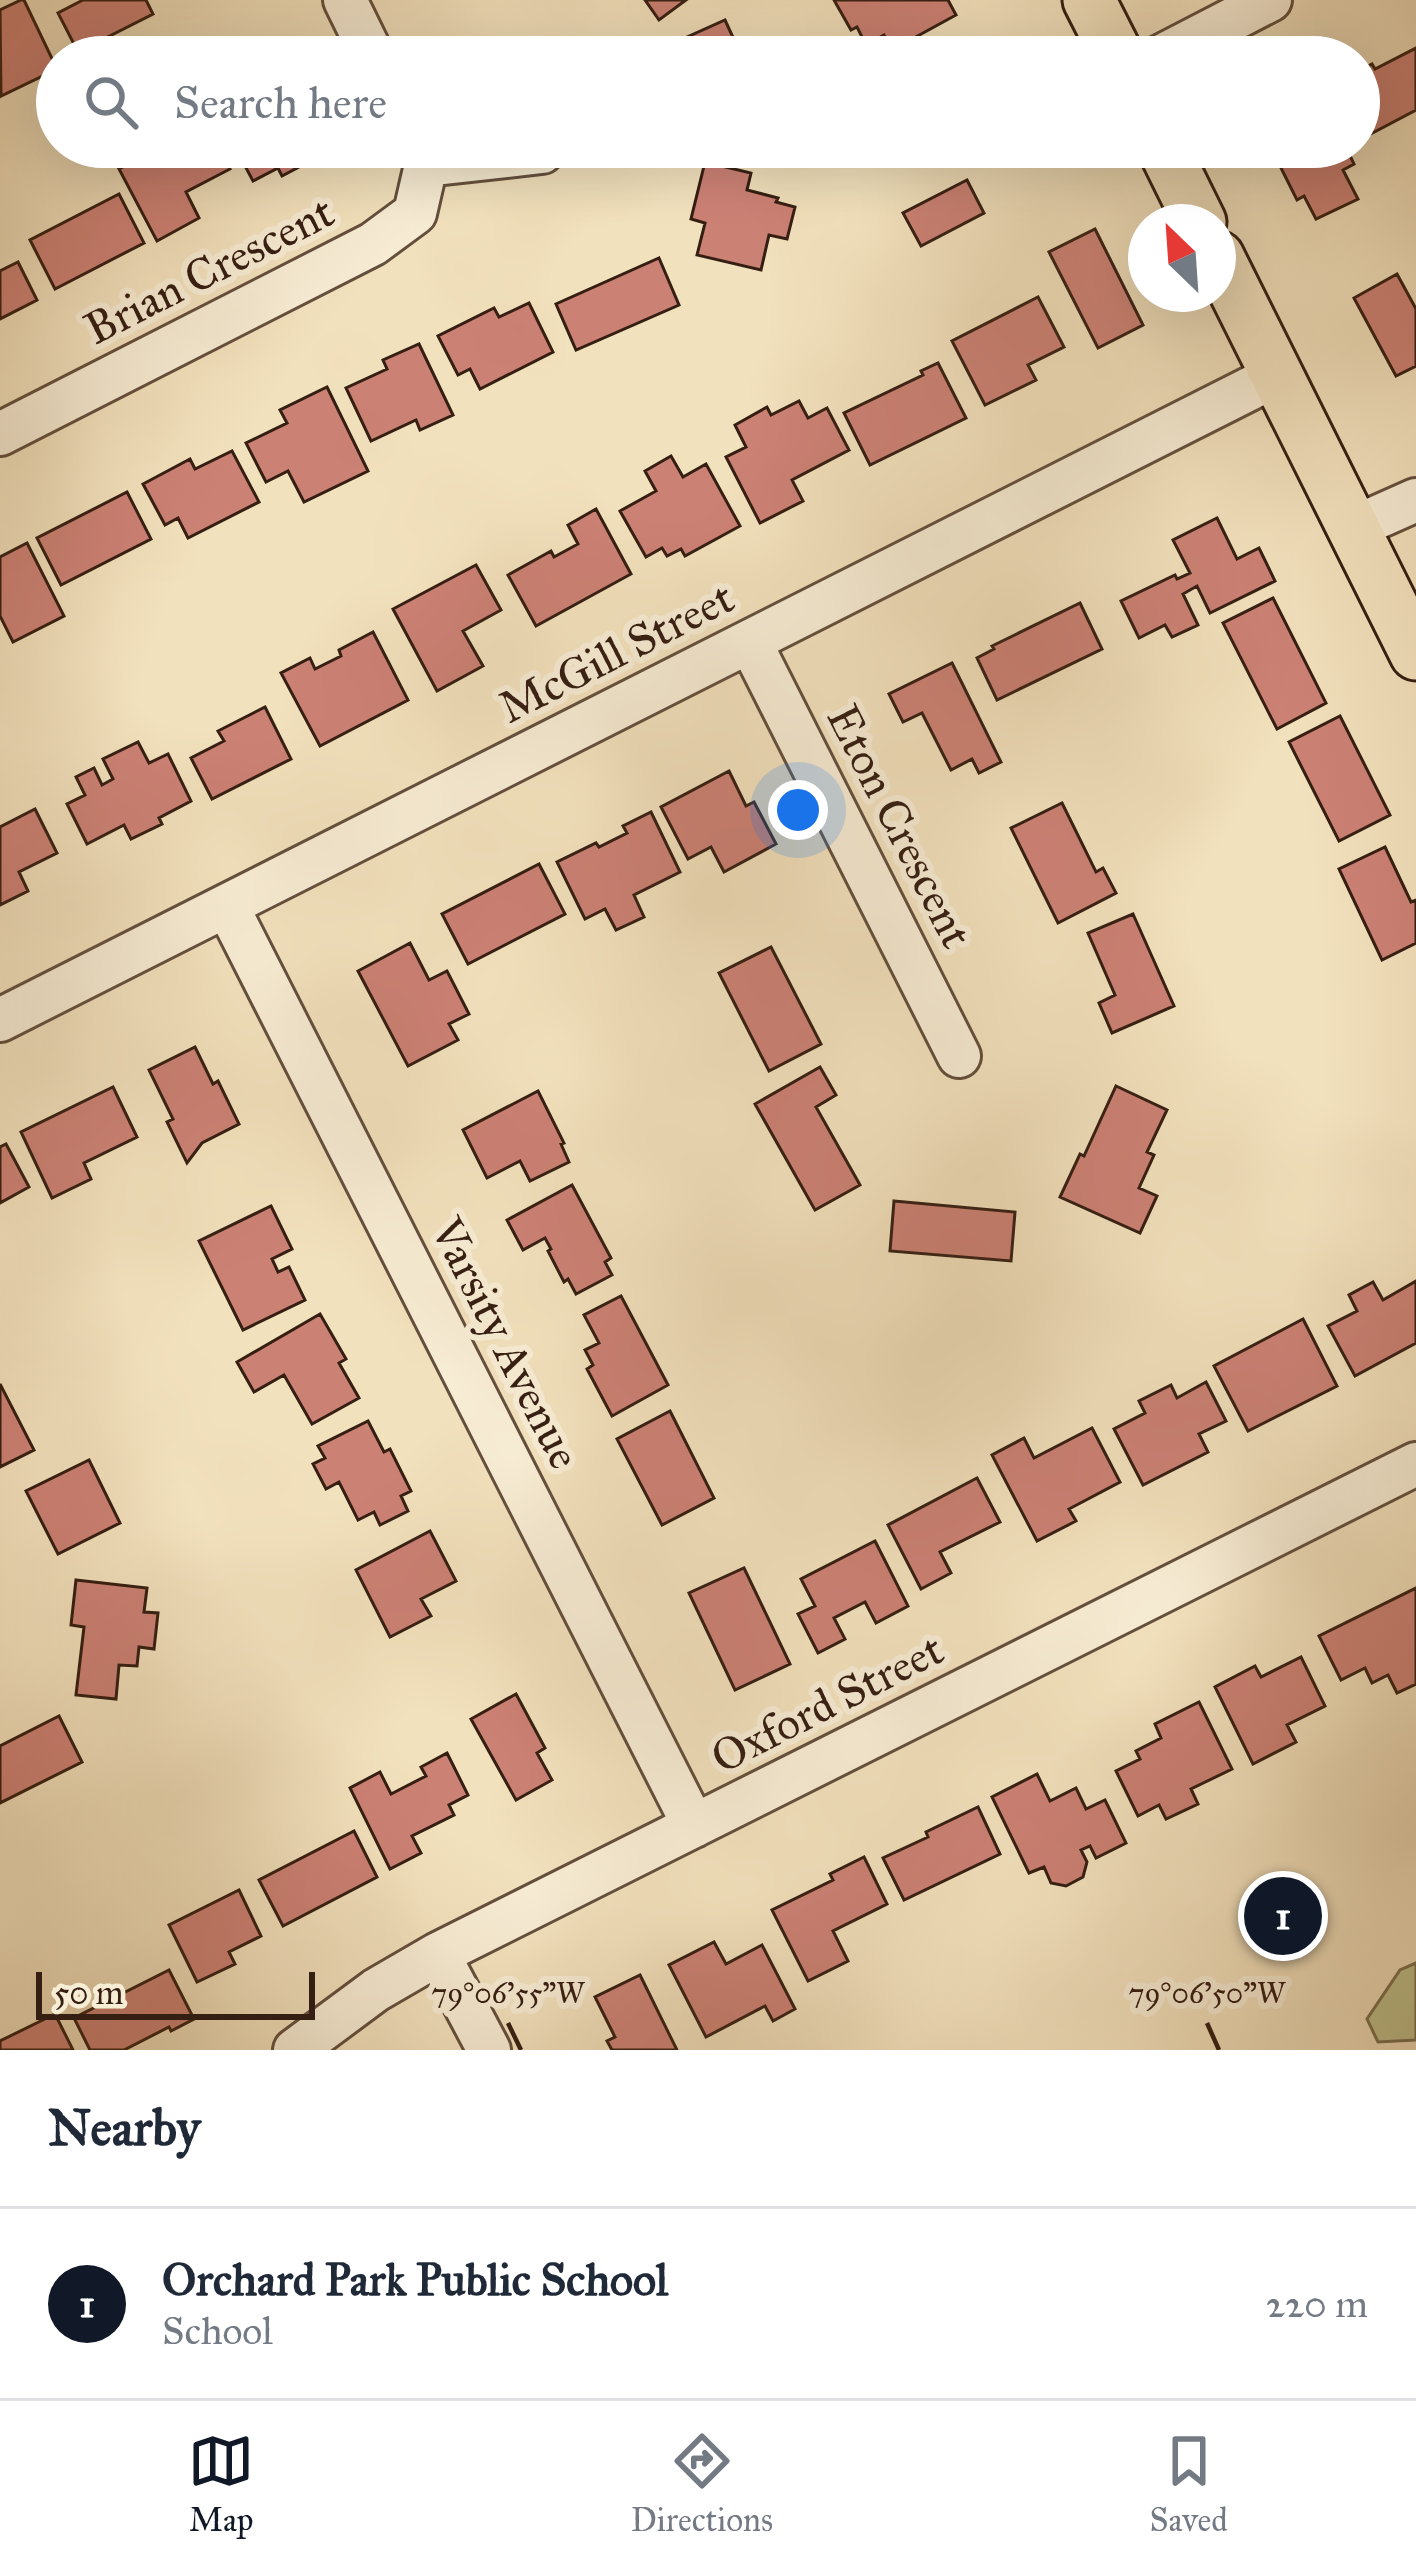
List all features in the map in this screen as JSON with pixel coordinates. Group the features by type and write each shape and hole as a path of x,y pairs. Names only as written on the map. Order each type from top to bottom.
{"main road":[{"path":"1089,0 1107,36"},
{"path":"1173,168 1191,204"},
{"path":"1236,293 1416,654"}],"street":[{"path":"345,0 363,36"},
{"path":"1201,36 1270,0"},
{"name":"Brian Crescent","path":"0,434 373,244 415,213 421,168"},
{"name":"McGill Street","path":"0,1019 1277,375"},
{"path":"1353,528 1416,500"},
{"name":"Eton Crescent","path":"750,642 958,1056"},
{"name":"Varsity Avenue","path":"227,906 694,1826"},
{"name":"Oxford Street","path":"295,2050 376,1990 438,1954 1416,1464"},
{"path":"438,1954 489,2050"}],"green space":[{"path":"1416,1963 1416,2040 1378,2042 1367,2019 1400,1970"}],"building":[{"path":"24,0 41,36 36,36 36,79 1,96 0,10"},
{"path":"83,0 146,0 153,14 110,36 70,36 58,13"},
{"path":"645,0 686,0 659,20"},
{"path":"834,0 948,0 956,15 918,36 862,36 857,27 851,30"},
{"path":"725,20 732,36 689,36"},
{"path":"1416,48 1416,110 1380,129 1380,66"},
{"path":"246,168 278,168 253,181"},
{"path":"704,168 751,173 747,190 795,207 787,239 769,235 761,270 697,255 705,223 691,219"},
{"path":"1281,168 1347,168 1343,170 1358,199 1316,219 1304,196 1297,200"},
{"path":"119,169 230,169 186,192 199,218 157,241"},
{"path":"967,180 984,213 921,246 903,213"},
{"path":"119,194 144,243 55,289 30,240"},
{"path":"1095,229 1128,295 1128,312 1136,312 1143,325 1098,348 1049,252"},
{"path":"659,258 679,305 576,350 556,304"},
{"path":"18,262 37,300 0,319 0,271"},
{"path":"1397,274 1416,309 1416,366 1396,376 1354,298"},
{"path":"1038,297 1064,347 1028,365 1036,380 985,405 952,341"},
{"path":"529,303 553,352 480,389 470,369 458,375 438,336 494,308 499,317"},
{"path":"419,344 453,415 420,430 416,420 371,441 346,388 387,369 383,360"},
{"path":"938,363 966,418 870,465 844,413"},
{"path":"327,387 368,471 304,502 288,471 266,482 246,443 287,423 280,410"},
{"path":"799,401 808,418 827,408 849,450 792,480 803,501 760,523 726,457 746,447 735,425 767,407 771,415"},
{"path":"232,451 259,502 188,538 178,518 165,525 143,484 190,459 195,469"},
{"path":"671,456 683,477 706,464 740,526 685,556 681,549 667,556 662,548 646,557 620,511 656,491 645,471"},
{"path":"127,492 151,539 61,585 37,538"},
{"path":"596,509 631,574 536,626 508,575 551,551 554,557 578,544 568,525"},
{"path":"1217,518 1237,559 1259,548 1275,581 1210,613 1197,586 1183,594 1198,625 1172,637 1165,625 1139,638 1121,601 1175,575 1177,579 1190,573 1173,540"},
{"path":"27,543 64,616 13,642 0,616 0,557"},
{"path":"476,565 501,610 463,631 483,666 437,691 393,609"},
{"path":"1273,598 1326,703 1277,729 1223,623"},
{"path":"1080,603 1102,649 997,700 977,658"},
{"path":"373,632 408,700 320,746 281,673 310,658 315,669"},
{"path":"952,663 1001,762 979,773 972,759 951,770 922,713 903,722 889,694"},
{"path":"265,707 291,759 212,799 191,758 224,741 218,731"},
{"path":"1340,716 1390,815 1339,841 1289,742"},
{"path":"138,742 149,763 168,754 191,801 159,818 162,824 131,839 124,825 87,844 67,804 85,795 76,777 94,768 102,785 113,779 103,759"},
{"path":"729,771 746,806 754,802 776,844 724,872 711,847 688,859 661,807"},
{"path":"1062,803 1096,872 1103,868 1116,893 1058,923 1011,828"},
{"path":"35,809 57,853 19,872 28,891 0,905 0,827"},
{"path":"651,812 680,872 634,895 644,917 616,930 605,909 585,919 557,862 627,833 623,826"},
{"path":"1385,847 1411,902 1416,900 1416,943 1382,960 1339,869"},
{"path":"539,864 565,914 468,964 442,914"},
{"path":"1133,914 1174,1006 1112,1033 1099,1003 1115,995 1088,933"},
{"path":"410,943 429,980 447,971 469,1014 449,1024 458,1040 408,1066 358,971"},
{"path":"771,947 821,1044 769,1071 719,973"},
{"path":"195,1047 239,1124 202,1143 187,1163 167,1122 173,1119 149,1070"},
{"path":"820,1067 836,1095 816,1107 860,1185 815,1210 755,1104"},
{"path":"1116,1086 1167,1110 1147,1152 1154,1155 1139,1188 1157,1196 1140,1233 1060,1197"},
{"path":"113,1087 137,1137 84,1163 91,1179 52,1198 21,1132"},
{"path":"538,1091 569,1162 530,1181 520,1161 487,1178 463,1130"},
{"path":"6,1144 29,1187 0,1203 0,1147"},
{"path":"572,1185 611,1258 605,1262 612,1275 576,1294 568,1279 564,1282 545,1238 523,1250 507,1220"},
{"path":"894,1201 1015,1212 1011,1261 890,1251"},
{"path":"271,1206 292,1249 272,1259 278,1272 289,1267 305,1300 243,1330 199,1241"},
{"path":"1416,1281 1416,1343 1355,1376 1328,1326 1357,1311 1349,1295 1373,1282 1383,1300"},
{"path":"621,1296 668,1385 612,1416 587,1369 593,1365 585,1350 599,1343 584,1315"},
{"path":"320,1314 346,1359 339,1363 359,1398 312,1424 284,1375 254,1392 237,1362"},
{"path":"1303,1319 1337,1386 1248,1431 1214,1366"},
{"path":"1206,1382 1226,1421 1199,1434 1208,1452 1143,1485 1114,1429 1145,1413 1139,1401 1171,1385 1177,1398"},
{"path":"0,1384 34,1450 0,1467"},
{"path":"670,1411 714,1498 662,1525 617,1439"},
{"path":"368,1421 384,1452 390,1449 411,1491 401,1496 408,1511 380,1525 374,1512 358,1520 339,1482 326,1489 313,1464 325,1458 318,1446"},
{"path":"1092,1428 1120,1482 1069,1509 1076,1521 1037,1541 992,1455 1024,1438 1034,1458"},
{"path":"89,1460 120,1523 58,1554 26,1491"},
{"path":"977,1478 1000,1522 940,1552 951,1573 921,1589 888,1525"},
{"path":"430,1531 456,1581 421,1599 431,1616 390,1637 356,1570"},
{"path":"875,1541 908,1606 876,1623 865,1602 834,1618 845,1639 818,1653 798,1614 815,1606 801,1579"},
{"path":"744,1568 790,1664 735,1690 689,1593"},
{"path":"76,1580 147,1588 144,1612 158,1613 154,1649 139,1647 137,1666 119,1665 116,1699 76,1695 84,1627 71,1625"},
{"path":"1416,1588 1416,1684 1397,1693 1388,1675 1372,1683 1365,1668 1341,1680 1319,1636"},
{"path":"1301,1657 1325,1706 1287,1725 1296,1742 1253,1764 1215,1687 1255,1666 1261,1677"},
{"path":"516,1694 545,1748 537,1753 552,1780 516,1800 471,1719"},
{"path":"1199,1702 1232,1769 1191,1789 1198,1804 1166,1819 1159,1805 1138,1816 1116,1771 1140,1759 1136,1751 1161,1738 1155,1724"},
{"path":"59,1716 82,1762 0,1803 0,1746"},
{"path":"447,1753 468,1795 449,1805 454,1815 412,1836 421,1853 390,1869 350,1788 380,1772 391,1794 426,1776 421,1767"},
{"path":"1037,1774 1050,1801 1076,1788 1086,1809 1105,1800 1126,1843 1096,1858 1090,1846 1081,1850 1087,1862 1083,1877 1066,1886 1051,1883 1044,1867 1029,1873 992,1797"},
{"path":"978,1807 1000,1854 904,1900 883,1858"},
{"path":"354,1831 377,1877 283,1926 259,1880"},
{"path":"864,1857 887,1904 833,1931 848,1961 808,1981 772,1910 833,1880 830,1874"},
{"path":"239,1890 261,1936 229,1952 235,1964 197,1982 169,1925"},
{"path":"714,1942 726,1964 762,1945 795,2009 773,2021 765,2006 706,2037 669,1965"},
{"path":"169,1970 194,2019 124,2050 90,2050 74,2018"},
{"path":"640,1975 677,2050 612,2050 607,2041 615,2037 595,1997"},
{"path":"55,2014 73,2050 0,2050 0,2041"}],"place":[{"name":"Orchard Park Public School","path":"1283,1916"}]}
